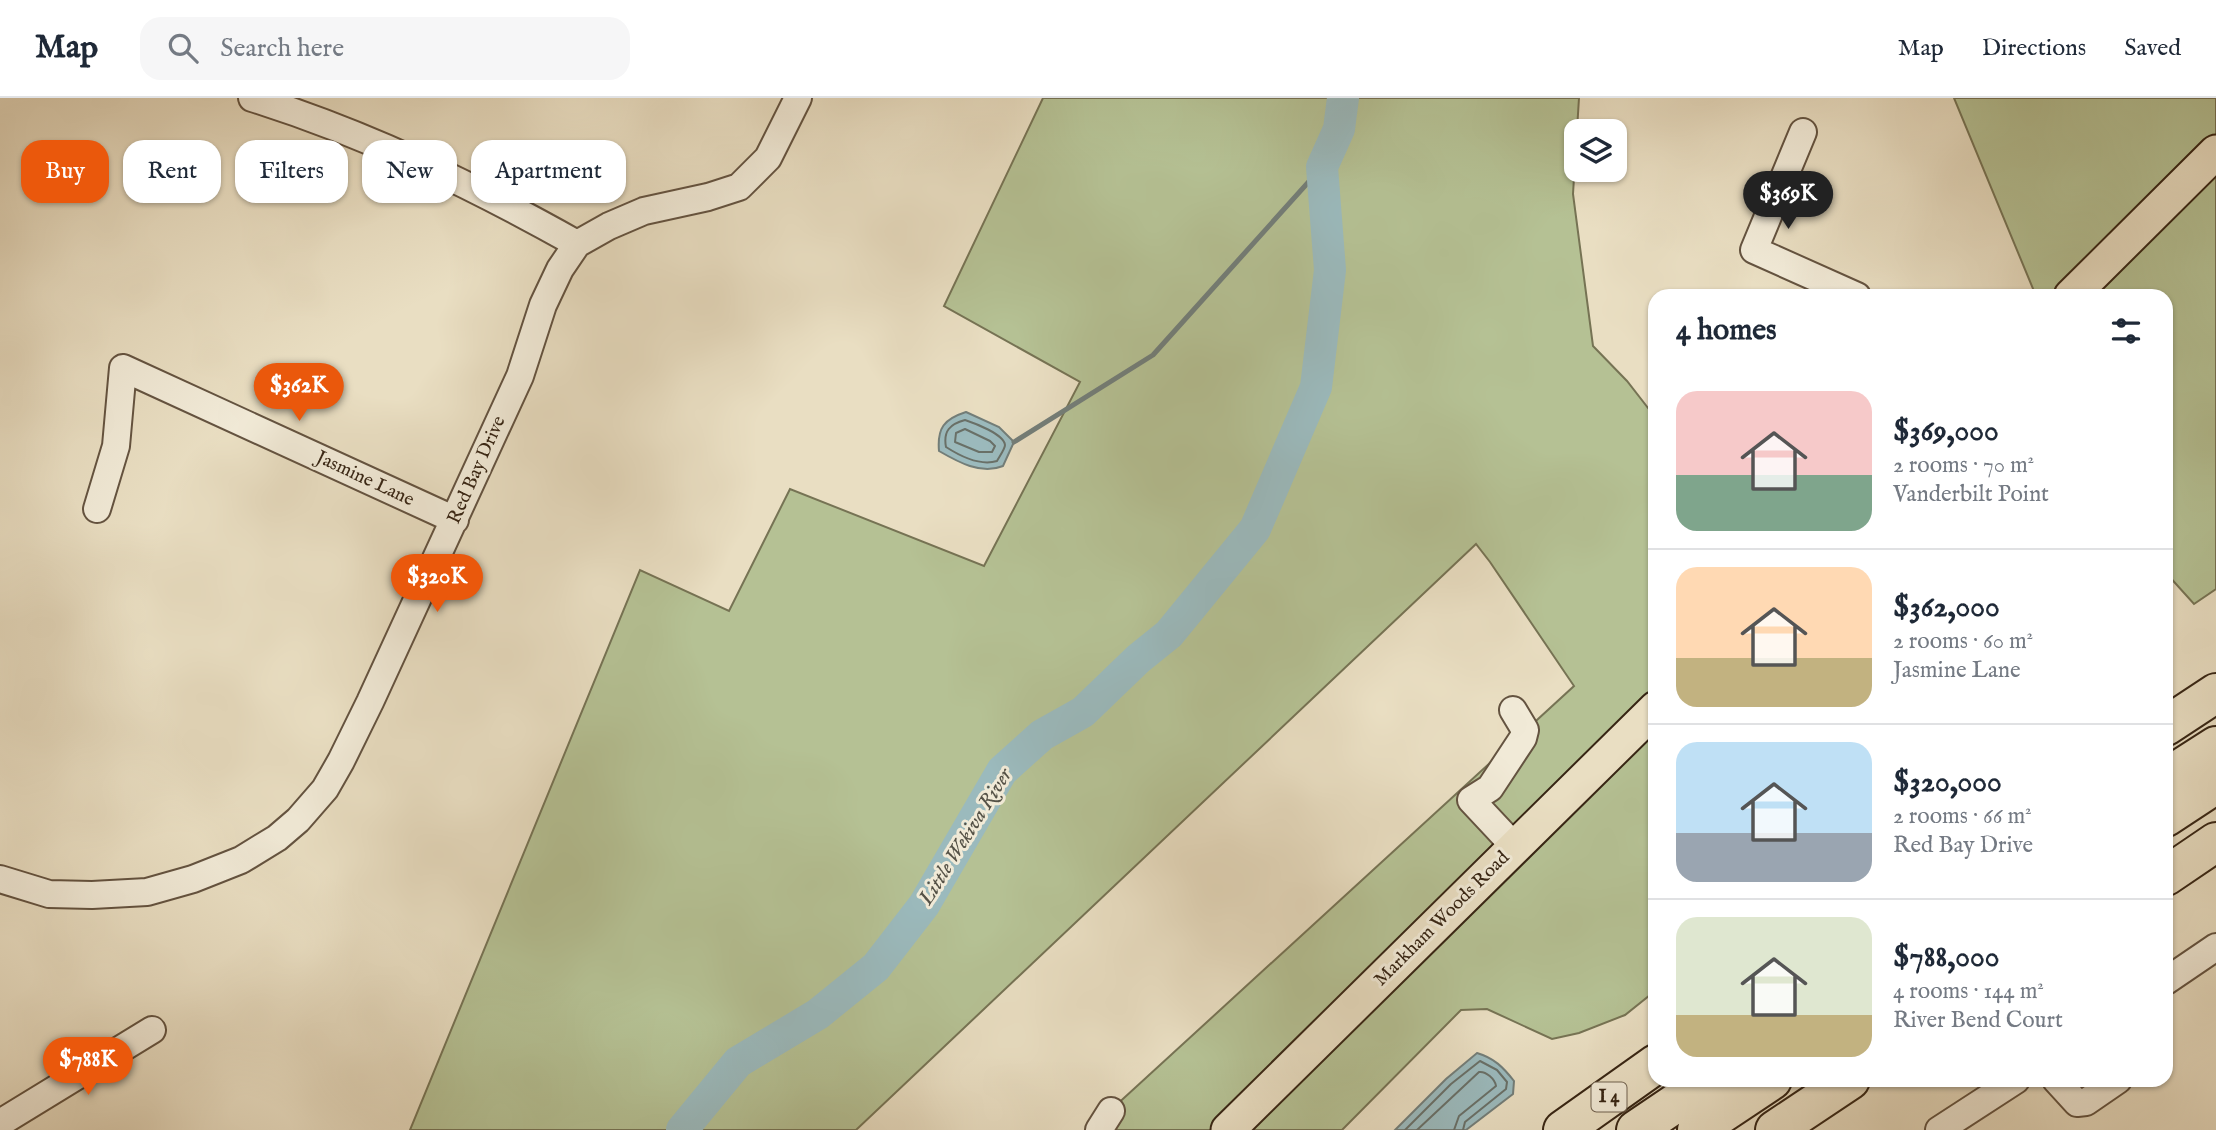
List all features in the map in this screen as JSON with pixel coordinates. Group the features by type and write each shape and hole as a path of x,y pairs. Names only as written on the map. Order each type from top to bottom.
{"highway":[{"path":"2173,721 2216,693"},
{"path":"2173,774 2216,746"},
{"path":"2173,812 2216,784"},
{"path":"2173,871 2216,842"},
{"name":"I 4","path":"1563,1130 1648,1070"},
{"path":"1636,1130 1700,1087"},
{"path":"1697,1130 1762,1087"},
{"path":"1775,1130 1840,1087"}],"main road":[{"path":"2078,289 2216,152"},
{"name":"Markham Woods Road","path":"1228,1130 1648,716"}],"street":[{"path":"252,98 304,114 444,172 577,244"},
{"name":"Red Bay Drive","path":"0,879 49,894 147,892 193,879 229,864 277,838 298,820 325,789 341,761 520,376 543,305 560,269 577,244 644,211 708,197 739,187 768,158 798,98"},
{"path":"1803,132 1754,250 1841,289"},
{"name":"Jasmine Lane","path":"97,509 116,446 123,368 455,520"},
{"path":"1513,710 1525,730 1523,738 1490,788 1471,800 1515,847"},
{"path":"2173,976 2216,947"},
{"path":"0,1123 152,1030"},
{"path":"1939,1130 2005,1087"},
{"path":"2062,1087 2077,1103 2086,1102 2108,1087"}],"green space":[{"path":"1043,98 1579,98 1578,119 1564,119 1564,182 1574,182 1573,194 1593,346 1627,381 1648,408 1648,702 1215,1130 1089,1130 1574,686 1476,544 856,1130 410,1130 640,570 729,611 790,489 984,566 1080,382 944,306"},
{"path":"1954,98 2216,98 2216,139 2065,289 2033,289"},
{"path":"2216,165 2216,589 2194,604 2173,581 2173,289 2091,289"},
{"path":"1648,728 1648,997 1625,1015 1579,1033 1552,1039 1487,1009 1461,1010 1342,1130 1241,1130"}],"water":[{"path":"966,412 999,427 1014,442 1003,466 978,468 939,451 939,436 947,421"},
{"path":"1477,1053 1493,1060 1506,1071 1514,1081 1513,1094 1466,1130 1395,1130 1446,1079"}],"waterway":[{"name":"Little Wekiva River","path":"682,1130 738,1062 818,1014 876,967 924,905 1002,771 1042,735 1083,712 1138,659 1169,634 1255,529 1316,387 1330,270 1322,167 1339,129 1343,98"},
{"path":"1014,442 1153,355 1322,167"}]}
